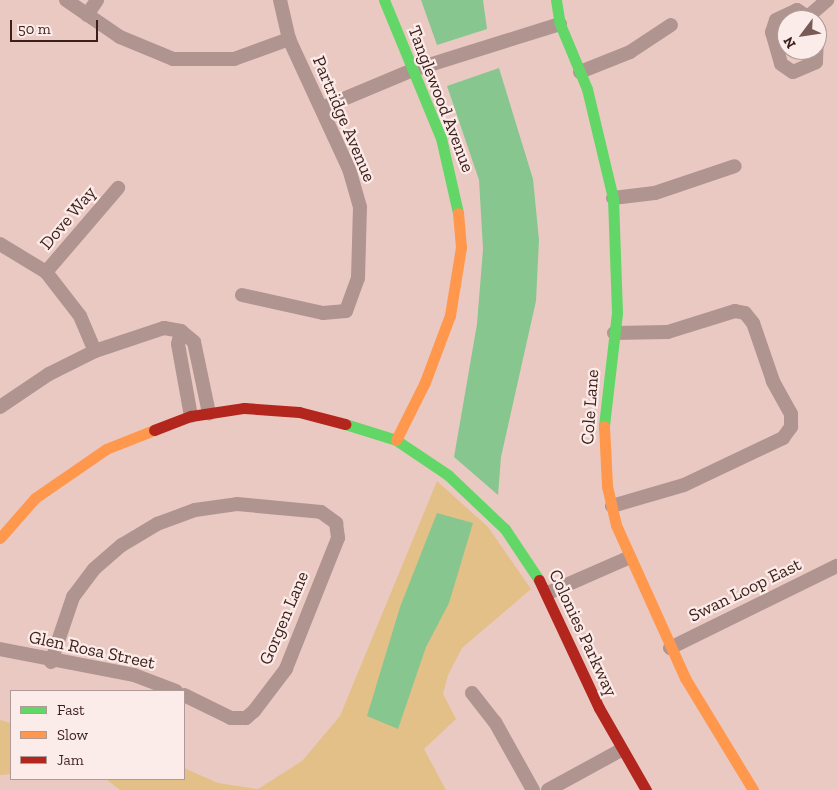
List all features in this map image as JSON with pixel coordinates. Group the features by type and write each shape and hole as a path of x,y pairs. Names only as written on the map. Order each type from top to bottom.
{"street":[{"path":"66,0 146,52 173,60 234,58 289,40"},
{"path":"87,15 97,0"},
{"name":"Partridge Avenue","path":"242,295 323,313 346,311 358,278 360,207 350,169 289,40 280,0"},
{"name":"Tanglewood Avenue","path":"384,0 441,138 457,194 461,247 450,315 425,382 396,440"},
{"name":"Cole Lane","path":"556,0 560,24 580,72 612,198 617,288 604,427 612,506 628,558 670,648 716,734 753,790"},
{"path":"818,10 827,0"},
{"path":"777,20 772,32 777,50"},
{"path":"322,108 413,70 560,24"},
{"path":"580,72 630,52 671,25"},
{"path":"780,60 781,64 793,72 816,62 816,60"},
{"path":"612,198 655,193 735,166"},
{"name":"Dove Way","path":"46,272 118,188"},
{"path":"0,244 46,272 80,316 96,351"},
{"path":"612,506 691,482 783,438 791,427 790,414 773,381 753,323 745,313 735,311 668,332 614,333"},
{"path":"0,408 49,374 96,351 164,328 181,331 194,342 208,413"},
{"path":"181,331 178,344 191,416"},
{"name":"Colonies Parkway","path":"0,538 35,498 106,449 191,416 244,408 299,412 396,440 483,504 505,529 548,593 621,750 646,790"},
{"name":"Gorgen Lane","path":"51,662 73,597 94,569 122,545 157,524 196,510 237,504 321,512 336,523 338,538 286,669 246,718 231,718 185,695"},
{"path":"548,593 628,558"},
{"name":"Swan Loop East","path":"670,648 837,566"},
{"name":"Glen Rosa Street","path":"0,649 51,662 134,675 173,690"},
{"path":"472,693 495,722 533,790"},
{"path":"548,790 621,750"}],"shaded area":[{"path":"421,0 483,0 487,29 437,45"},
{"path":"499,68 533,179 539,240 536,301 501,457 498,495 454,457 477,324 483,249 479,180 447,86"},
{"path":"437,481 488,527 531,589 462,648 448,675 443,694 456,719 424,749 446,790 120,790 107,780 185,780 185,768 218,783 258,789 302,761 340,716"},
{"path":"437,513 473,523 449,603 426,647 398,729 367,716 400,607"},
{"path":"0,720 10,723 10,774 0,775"}],"traffic: fast":[{"path":"384,0 441,138 458,213"},
{"path":"556,0 560,24 587,89 613,198 617,313 604,426"},
{"path":"345,424 396,440 448,475 505,529 539,580"}],"traffic: slow":[{"path":"396,440 425,382 450,315 461,247 458,213"},
{"path":"604,426 607,486 616,525 685,678 753,790"},
{"path":"0,538 35,498 106,449 154,430"}],"traffic: jam":[{"path":"154,430 191,416 244,408 299,412 345,424"},
{"path":"539,580 599,708 646,790"}]}
